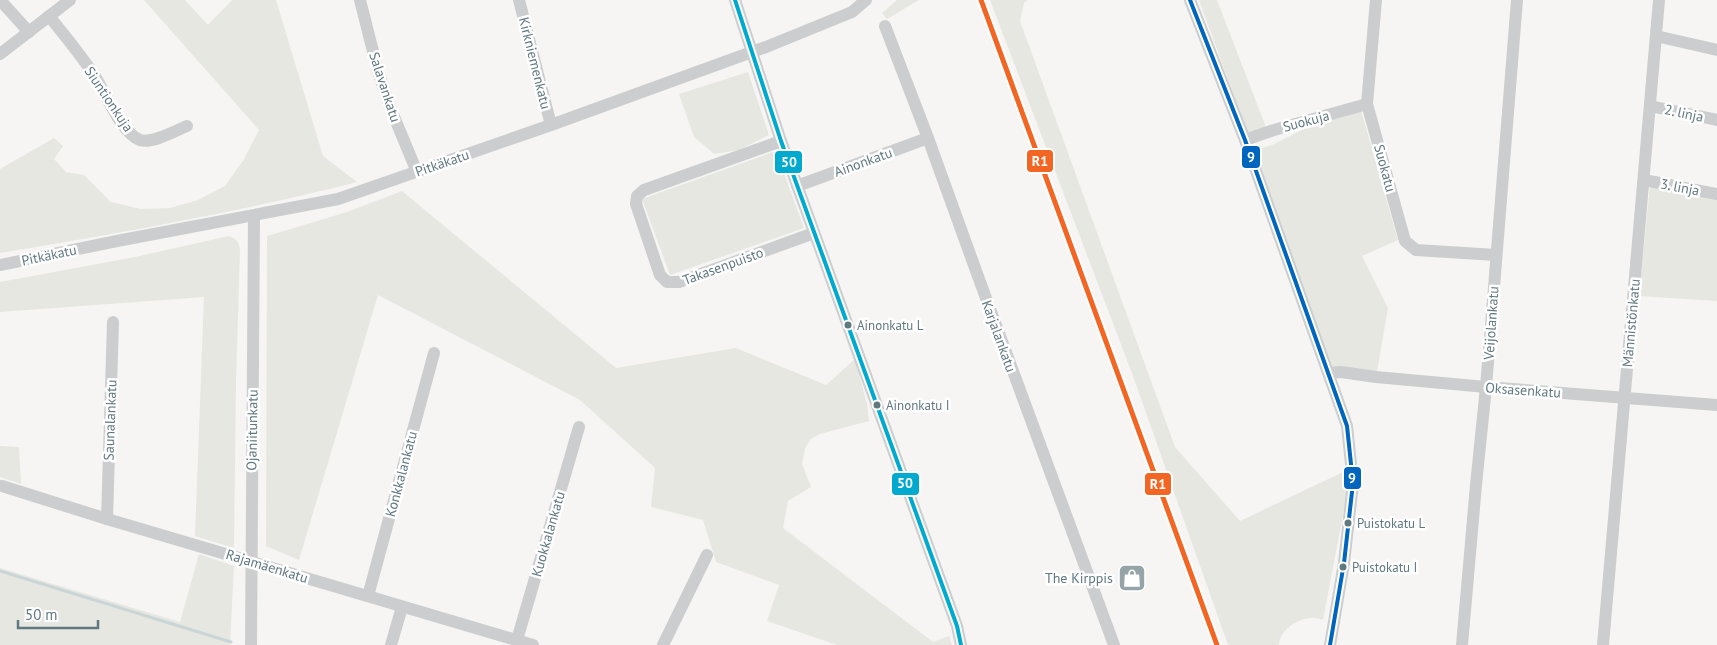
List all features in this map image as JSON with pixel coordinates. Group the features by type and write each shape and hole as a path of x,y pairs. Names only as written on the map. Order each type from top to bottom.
{"street":[{"path":"0,0 29,32"},
{"path":"0,54 70,0"},
{"name":"Salavankatu","path":"360,0 378,71 390,108 416,172"},
{"name":"Kirkniemenkatu","path":"519,0 551,125"},
{"path":"735,0 781,141 957,626 961,645"},
{"name":"Pitkäkatu","path":"0,265 338,199 551,125 752,51 852,12 866,0"},
{"path":"1190,0 1245,140 1347,426 1353,483 1344,563 1330,645"},
{"name":"Suokatu","path":"1376,0 1367,104 1405,241 1416,250 1496,256"},
{"name":"Veijolankatu","path":"1462,645 1486,387 1517,0"},
{"name":"Männistönkatu","path":"1602,645 1659,0"},
{"name":"Siuntionkuja","path":"49,16 95,76 118,116 134,137 149,140 187,126"},
{"name":"Karjalankatu","path":"885,26 1114,645"},
{"path":"1656,36 1717,50"},
{"name":"Suokuja","path":"1245,140 1367,104"},
{"name":"2. linja","path":"1650,106 1717,120"},
{"name":"Ainonkatu","path":"797,186 928,138"},
{"name":"Takasenpuisto","path":"781,141 644,190 637,196 636,204 660,275 667,282 679,282 814,233"},
{"name":"3. linja","path":"1644,180 1717,194"},
{"name":"Ojaniitunkatu","path":"250,645 254,216"},
{"name":"Saunalankatu","path":"107,519 113,322"},
{"name":"Konkkalankatu","path":"368,596 434,353"},
{"name":"Oksasenkatu","path":"1329,373 1341,372 1486,387 1717,405"},
{"name":"Kuokkalankatu","path":"518,640 579,427"},
{"name":"Rajamäenkatu","path":"2,486 531,645"},
{"path":"663,645 707,555"},
{"path":"391,645 402,607"}],"shaded area":[{"path":"144,0 185,0 208,25 232,0 276,0 323,156 357,182 134,230 0,253 0,169 54,138 63,146 54,159 66,172 84,175 111,202 141,209 170,208 198,200 225,186 244,159 259,130"},
{"path":"897,0 919,0 887,19 882,13"},
{"path":"990,0 1028,0 1024,3 1020,21 1175,447 1240,521 1343,472 1346,491 1345,504 1323,620 1313,618 1295,623 1282,635 1279,645 1228,645 1133,376"},
{"path":"1199,0 1217,0 1267,130 1249,137"},
{"path":"748,72 769,135 739,150 714,154 694,137 679,94"},
{"path":"1361,110 1398,240 1362,256 1388,308 1377,372 1333,371 1255,150 1272,145 1308,127"},
{"path":"776,151 804,228 670,275 642,199"},
{"path":"1650,185 1717,200 1717,301 1639,296"},
{"path":"402,191 616,368 736,348 826,385 855,359 867,404 869,421 820,434 811,439 805,448 802,464 811,487 788,501 783,528 933,642 949,636 952,645 837,645 767,621 779,585 716,562 703,520 651,507 655,468 580,400 378,295 299,560 266,546 267,236 347,212"},
{"path":"229,236 237,241 240,250 234,548 195,536 204,297 0,312 0,282 135,257"},
{"path":"0,446 19,447 21,484 0,477"},
{"path":"199,554 234,566 230,645 0,645 0,568 180,622"}],"waterway":[{"path":"0,571 231,642"}],"transit line":[{"name":"50","path":"735,0 781,141 957,626 961,645"},
{"name":"R1","path":"981,0 1217,645"},
{"name":"9","path":"1190,0 1245,140 1347,426 1353,483 1344,563 1330,645"}],"place":[{"name":"Ainonkatu L","path":"848,325"},
{"name":"Ainonkatu I","path":"877,405"},
{"name":"Puistokatu L","path":"1348,523"},
{"name":"Puistokatu I","path":"1343,567"},
{"name":"The Kirppis","path":"1132,578"}]}
